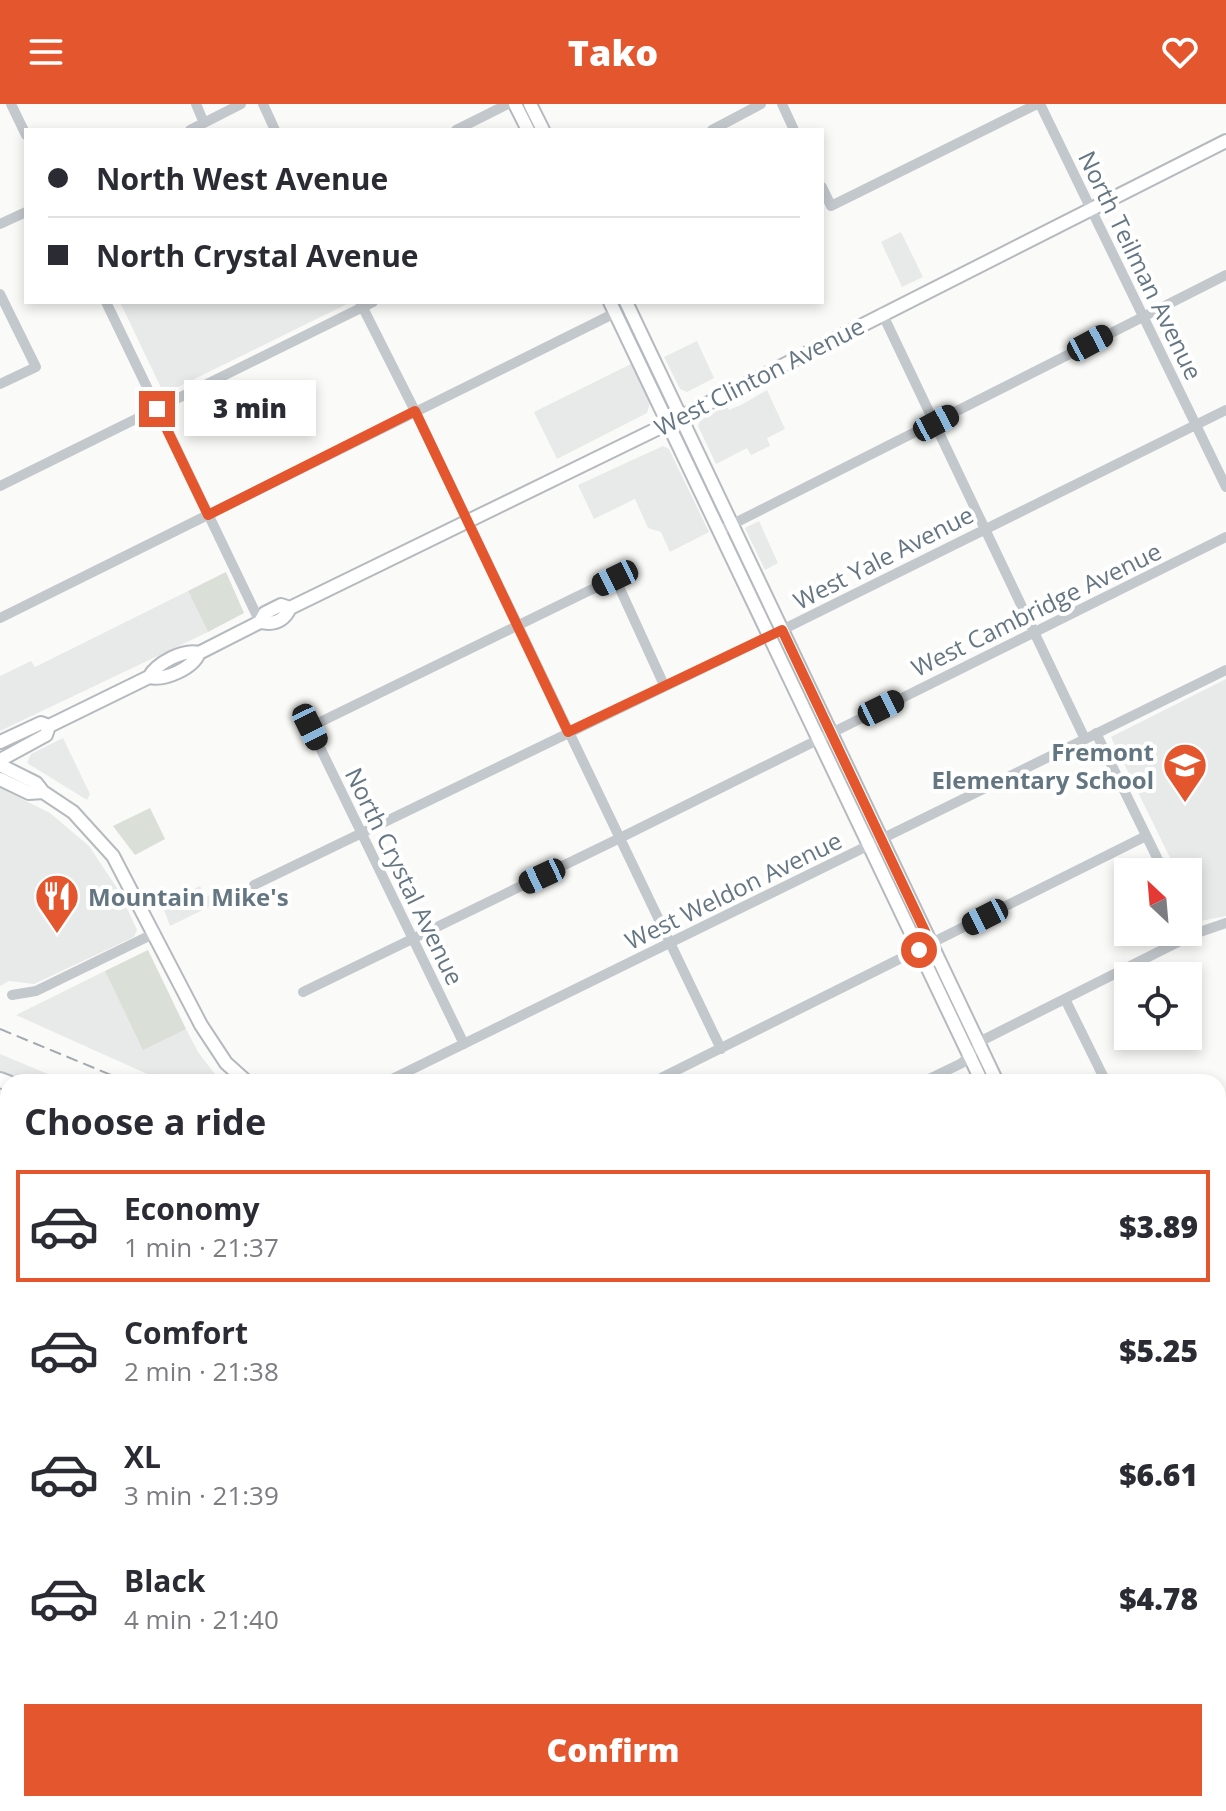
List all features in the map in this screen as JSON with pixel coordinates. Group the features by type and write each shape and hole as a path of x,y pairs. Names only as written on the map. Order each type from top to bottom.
{"main road":[{"path":"515,104 527,128"},
{"path":"530,104 542,128"},
{"name":"West Clinton Avenue","path":"0,762 46,735 49,726 149,677 154,668 190,650 199,653 260,622 270,625 286,617 290,608 669,423 1226,141"},
{"path":"630,304 782,630 824,737"},
{"path":"612,308 769,636 824,737 875,842 925,947 978,1074"},
{"name":"West Clinton Avenue","path":"0,742 41,723 49,726"},
{"path":"0,762 36,783 43,792 73,812 102,841 123,869 201,1025 226,1063 238,1074"},
{"path":"0,779 29,793 43,792"},
{"path":"925,947 993,1074"}],"street":[{"path":"11,104 24,131"},
{"path":"196,104 204,123"},
{"path":"194,128 241,104"},
{"path":"263,104 274,128"},
{"path":"460,128 508,104"},
{"path":"716,128 761,104"},
{"path":"782,104 793,128"},
{"path":"824,191 831,206 1039,104"},
{"name":"North Teilman Avenue","path":"1039,104 1226,487"},
{"path":"0,224 24,213"},
{"path":"719,531 1226,275"},
{"path":"0,294 36,367 0,384"},
{"path":"107,304 260,622"},
{"path":"0,486 365,304 721,1049"},
{"path":"0,618 415,411 612,308"},
{"path":"882,313 1085,739"},
{"name":"West Yale Avenue","path":"254,885 782,630 1226,410"},
{"name":"West Cambridge Avenue","path":"303,992 1226,537"},
{"path":"517,626 615,578 664,685"},
{"name":"North Crystal Avenue","path":"464,1044 310,727 517,626"},
{"name":"West Weldon Avenue","path":"402,1074 1226,670"},
{"path":"1096,733 1157,858"},
{"path":"669,1074 1146,836"},
{"path":"1202,931 1226,923"},
{"path":"12,995 36,991 155,933"},
{"path":"939,1074 962,1063 985,1039 1170,946"},
{"path":"1065,999 1102,1074"}],"shaded area":[{"path":"901,232 923,277 902,287 881,242"},
{"path":"121,304 347,304 164,394"},
{"path":"697,341 714,378 687,392 680,389 664,357"},
{"path":"631,364 650,403 647,413 557,459 534,412"},
{"path":"767,390 785,429 767,438 770,446 751,455 747,448 716,464 698,426 700,420 727,406 729,410 741,405"},
{"path":"663,446 669,449 709,532 670,552 661,532 648,528 635,499 594,519 578,485"},
{"path":"759,521 778,563 765,570 745,528"},
{"path":"226,572 244,613 208,632 188,591"},
{"path":"188,591 208,632 0,731 0,676 31,661 35,667"},
{"name":"Fremont Elementary School","path":"1226,679 1226,916 1202,921 1202,858 1170,858 1111,737"},
{"path":"63,738 90,794 87,800 27,763 31,754"},
{"path":"0,788 50,813 89,846 119,891 137,930 134,937 34,984 9,981 0,986"},
{"path":"150,808 165,839 135,855 113,826"},
{"path":"200,886 205,897 210,895 213,905 170,926 162,905"},
{"path":"148,950 186,1029 143,1050 105,971"},
{"path":"105,971 143,1049 186,1029 215,1074 147,1074 16,1015"},
{"path":"0,1054 48,1074 2,1074"}],"railway":[{"path":"0,1029 109,1074"}],"place":[{"name":"Fremont Elementary School","path":"1185,804"},
{"name":"Mountain Mike's","path":"57,935"}],"route":[{"path":"157,409 208,515 415,411 568,732 782,630 931,944 919,950"}]}
